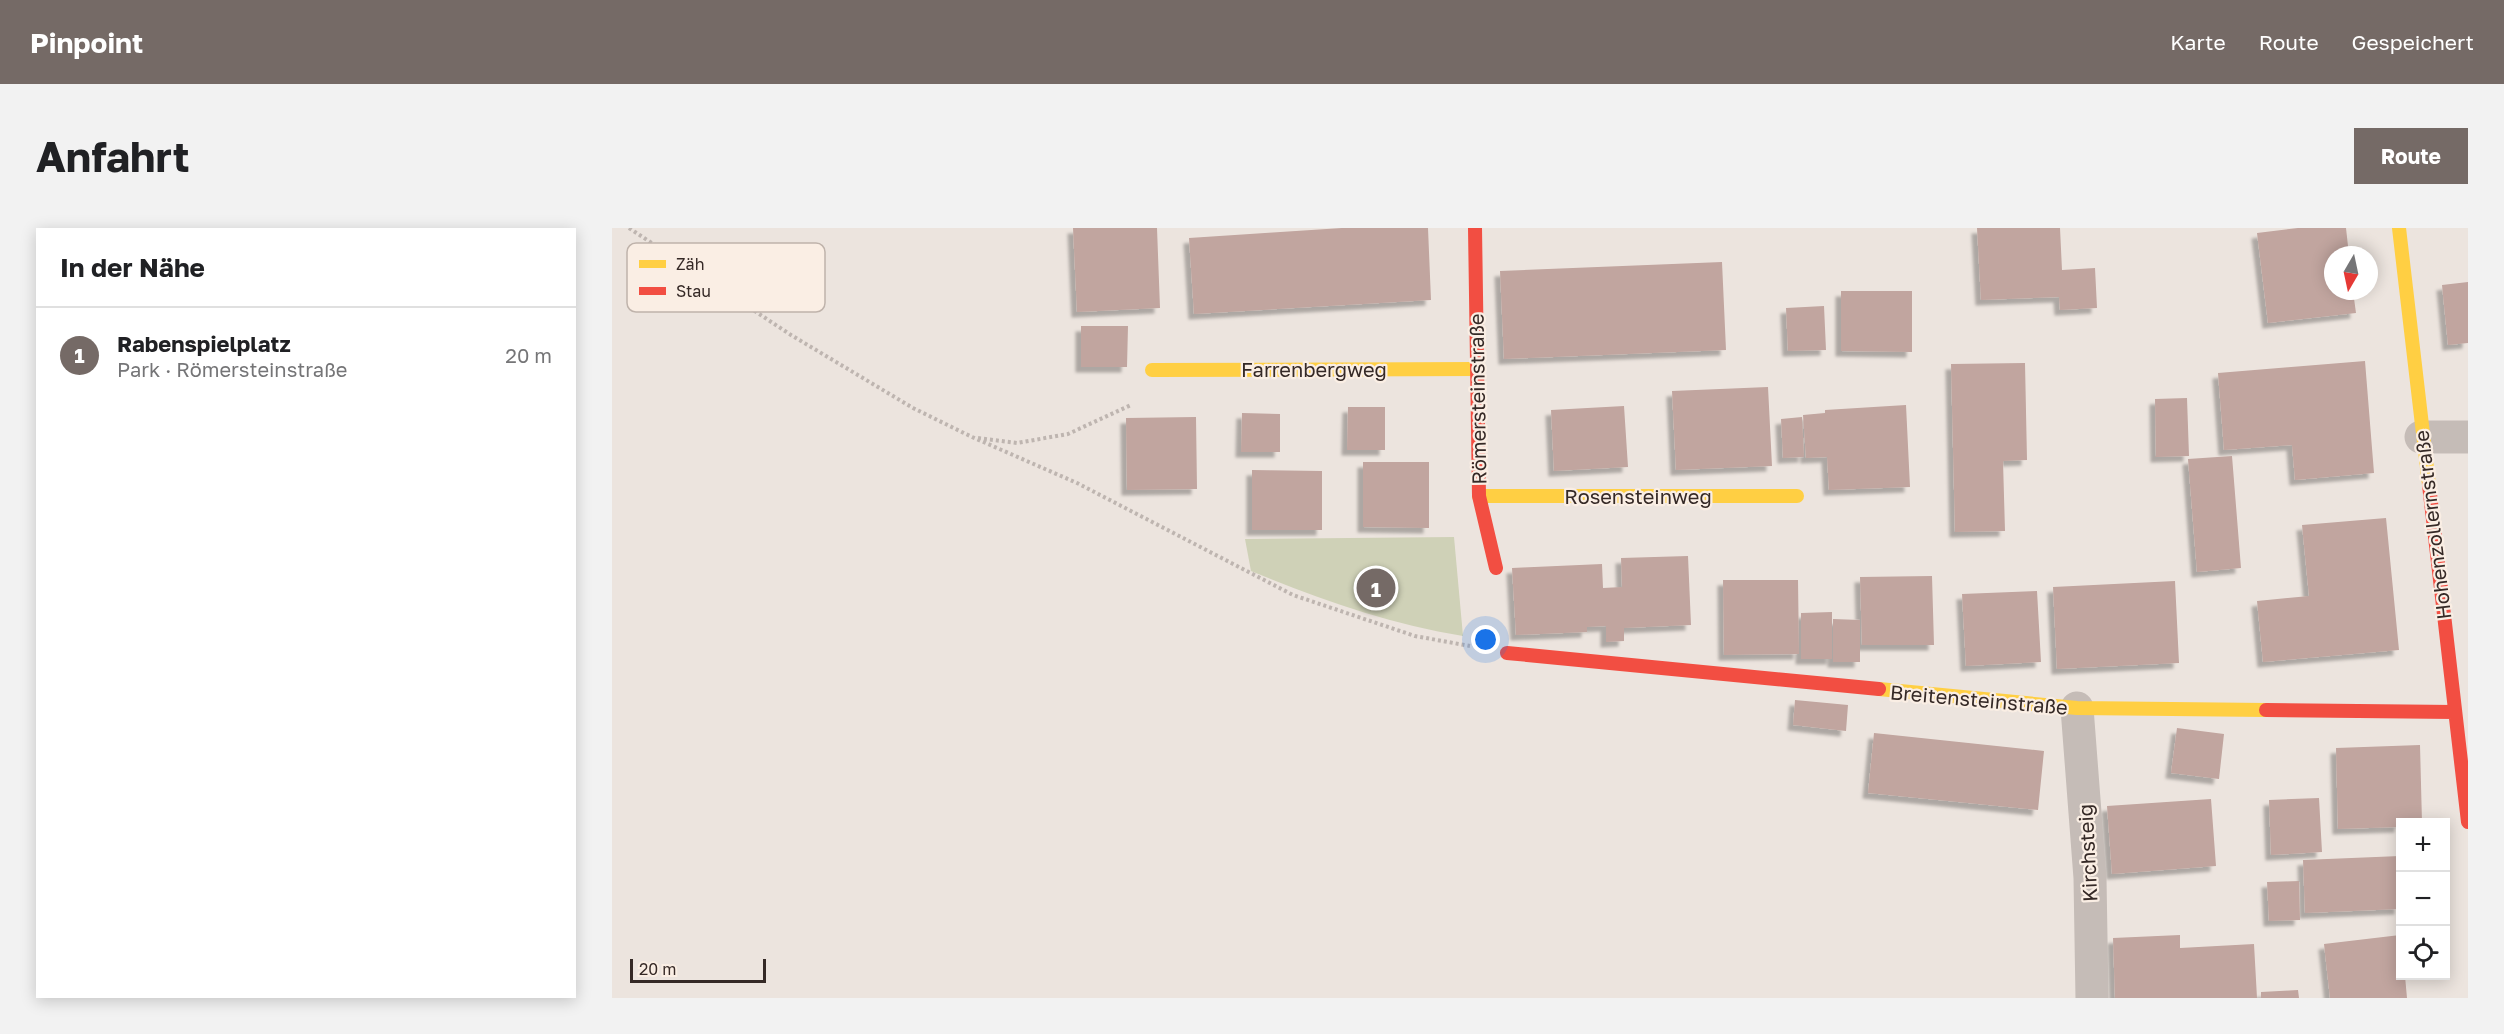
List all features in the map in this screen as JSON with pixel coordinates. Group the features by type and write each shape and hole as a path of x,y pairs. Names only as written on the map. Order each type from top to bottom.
{"street":[{"name":"Römersteinstraße","path":"1475,228 1479,496 1496,568"},
{"name":"Hohenzollernstraße","path":"2399,228 2421,437 2468,822"},
{"name":"Farrenbergweg","path":"1152,370 1477,369"},
{"path":"2421,437 2468,437"},
{"name":"Rosensteinweg","path":"1479,496 1797,496"},
{"name":"Breitensteinstraße","path":"1507,653 2077,708 2454,712"},
{"name":"Kirchsteig","path":"2077,708 2090,878 2092,998"}],"path":[{"path":"629,228 652,243"},
{"path":"756,312 914,408 972,437 1077,483 1293,595 1415,636 1507,653"},
{"path":"972,437 1017,443 1068,434 1149,397 1152,370"}],"green space":[{"path":"1454,537 1463,636 1408,625 1355,610 1251,571 1245,539"}],"building":[{"path":"1073,228 1157,228 1160,308 1077,312"},
{"path":"1342,228 1428,228 1431,300 1194,314 1189,238"},
{"path":"1977,228 2060,228 2062,270 2095,268 2097,308 2060,310 2059,297 1981,300"},
{"path":"2298,228 2346,228 2348,246 2324,246 2324,300 2354,300 2356,313 2268,323 2257,233"},
{"path":"1722,262 1726,350 1504,359 1500,271"},
{"path":"2468,282 2468,343 2448,345 2442,285"},
{"path":"1841,291 1912,291 1912,352 1841,351"},
{"path":"1824,306 1826,350 1788,351 1786,308"},
{"path":"1081,326 1128,326 1127,367 1081,367"},
{"path":"2365,361 2374,473 2295,480 2292,445 2224,450 2218,373"},
{"path":"2025,363 2027,460 2003,461 2005,531 1955,532 1951,364"},
{"path":"1768,387 1772,466 1676,470 1672,391"},
{"path":"2187,398 2189,456 2156,457 2155,399"},
{"path":"1906,405 1910,487 1829,490 1827,457 1806,458 1803,415 1825,413 1825,410"},
{"path":"1624,406 1628,467 1554,471 1551,410"},
{"path":"1348,407 1385,407 1385,450 1347,450"},
{"path":"1242,413 1280,414 1280,452 1241,452"},
{"path":"1196,417 1197,489 1127,490 1126,418"},
{"path":"1802,417 1804,457 1783,458 1781,419"},
{"path":"2232,456 2241,568 2197,572 2188,459"},
{"path":"1363,462 1429,462 1429,528 1363,527"},
{"path":"1252,470 1322,471 1322,530 1252,530"},
{"path":"2386,518 2399,650 2263,662 2257,601 2309,596 2302,525"},
{"path":"1688,556 1691,625 1624,628 1624,641 1606,642 1606,626 1587,627 1587,632 1516,635 1512,568 1602,564 1603,588 1622,587 1621,558"},
{"path":"1932,576 1934,645 1862,645 1860,577"},
{"path":"1723,580 1798,580 1799,654 1724,655"},
{"path":"2175,581 2179,663 2057,669 2053,587"},
{"path":"2037,591 2041,662 1966,666 1962,594"},
{"path":"1832,612 1832,659 1801,659 1801,613"},
{"path":"1833,619 1860,620 1860,662 1833,662"},
{"path":"1795,700 1848,705 1846,731 1793,725"},
{"path":"2177,728 2224,734 2219,779 2171,773"},
{"path":"1874,733 2044,751 2038,810 1868,793"},
{"path":"2420,745 2422,818 2396,818 2396,827 2338,829 2336,748"},
{"path":"2319,798 2322,852 2271,855 2269,800"},
{"path":"2211,799 2216,866 2112,874 2107,806"},
{"path":"2396,856 2396,909 2305,913 2303,860"},
{"path":"2299,881 2300,920 2269,921 2267,882"},
{"path":"2180,935 2180,948 2254,944 2257,998 2115,998 2113,938"},
{"path":"2396,935 2396,980 2405,980 2407,998 2330,998 2324,944"},
{"path":"2298,990 2299,998 2261,998 2261,992"}],"traffic: slow":[{"path":"2399,228 2429,485"},
{"path":"1152,370 1477,369"},
{"path":"1479,496 1797,496"},
{"path":"1879,689 2077,708 2266,710"}],"traffic: jam":[{"path":"1475,228 1479,496 1496,568"},
{"path":"2429,485 2468,822"},
{"path":"1507,653 1879,689"},
{"path":"2266,710 2454,712"}],"place":[{"name":"Rabenspielplatz","path":"1376,588"}]}
